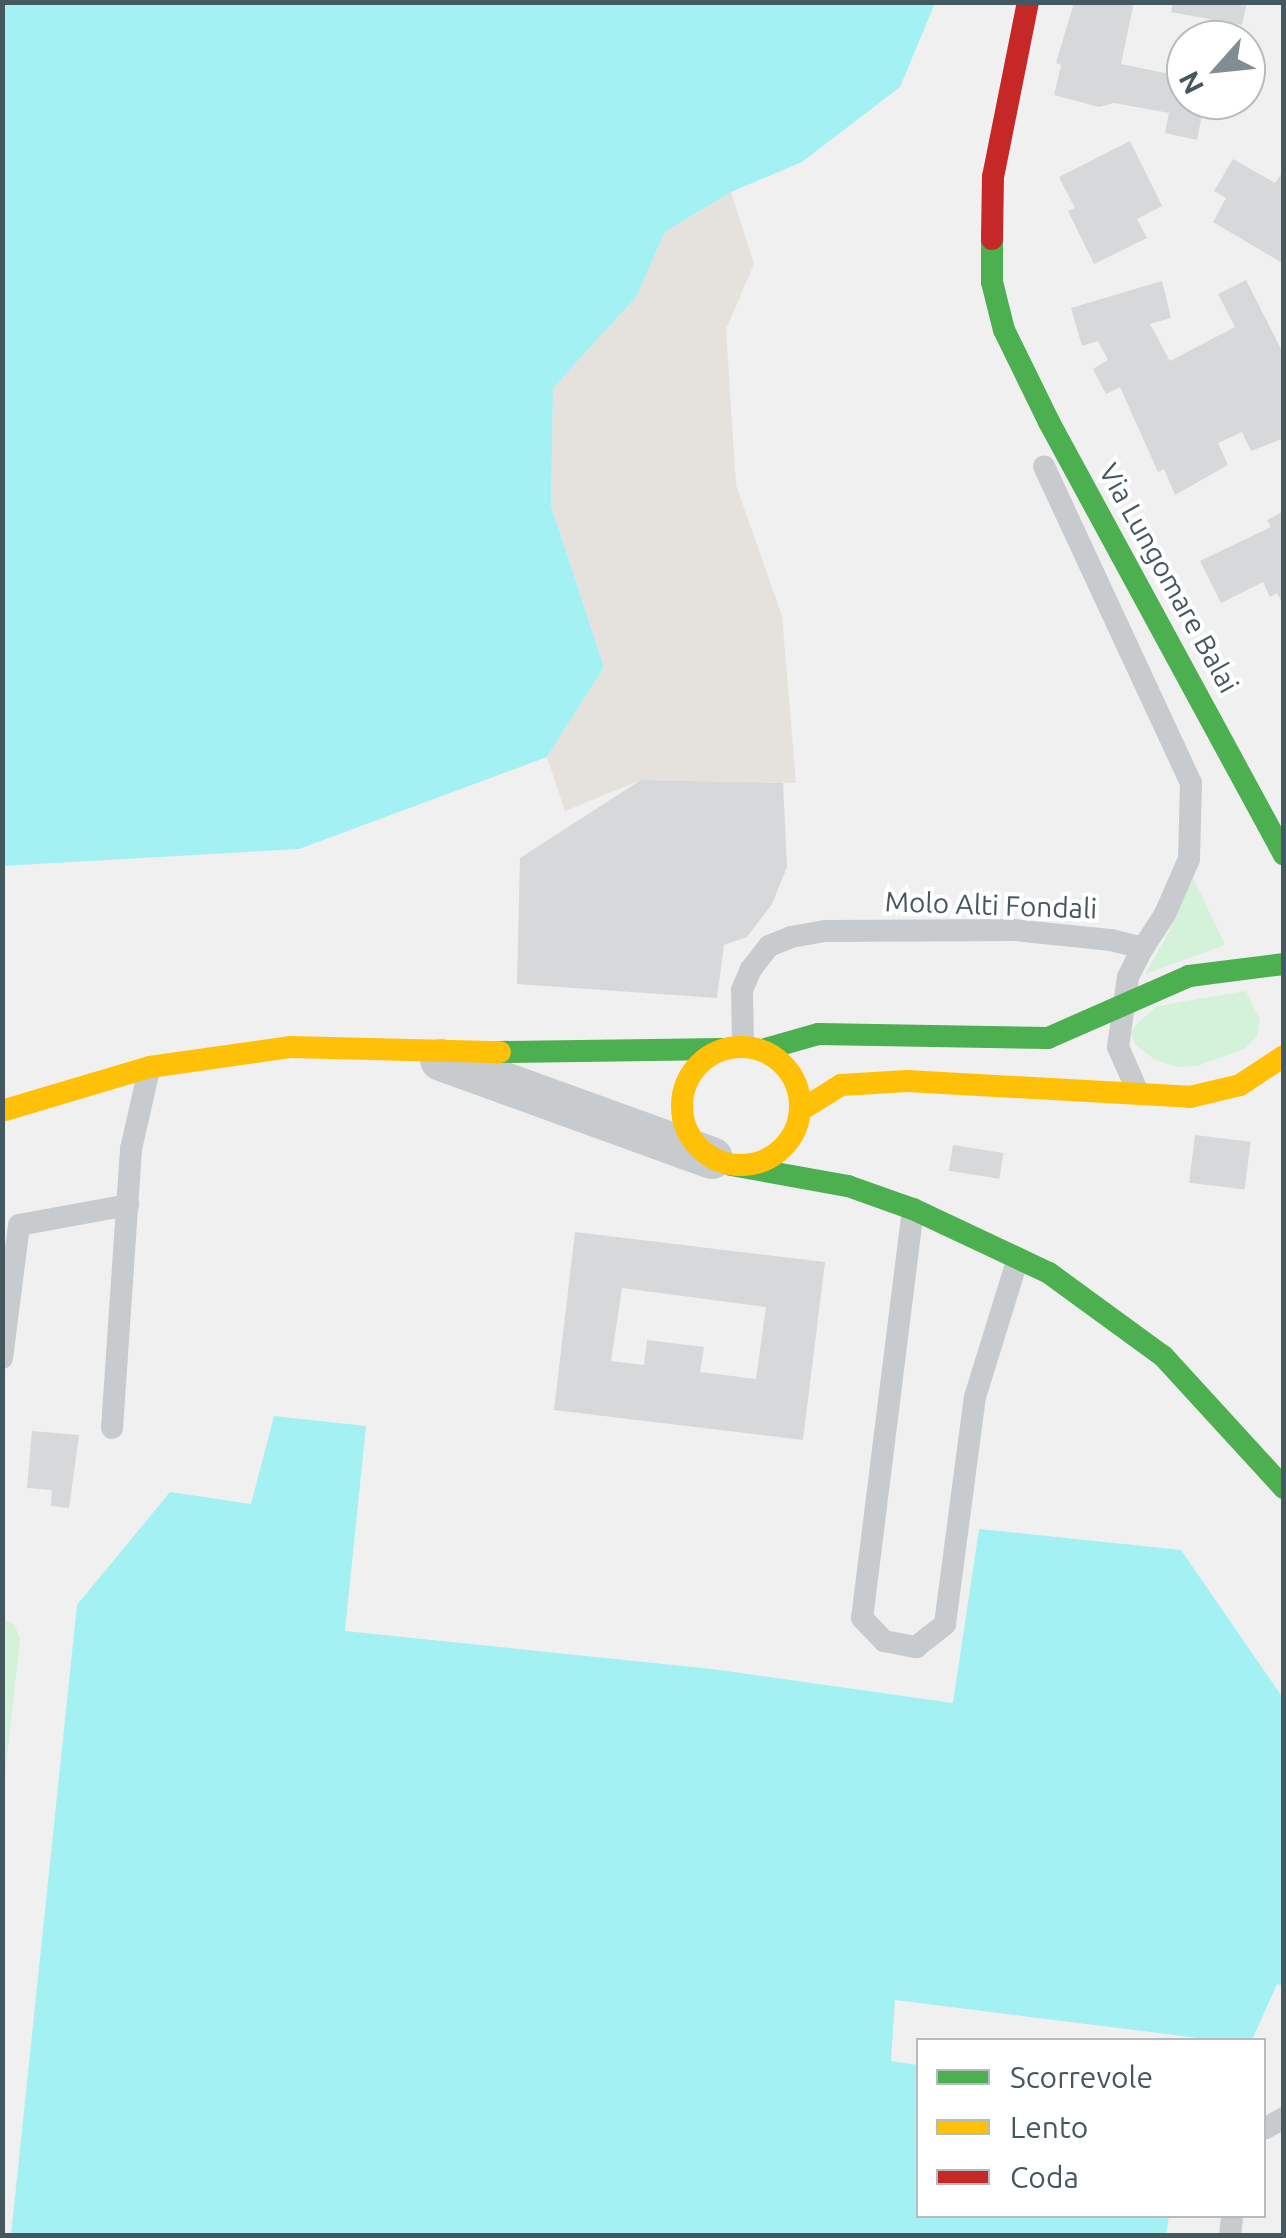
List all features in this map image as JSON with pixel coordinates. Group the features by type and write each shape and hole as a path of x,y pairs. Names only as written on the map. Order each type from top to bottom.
{"street":[{"name":"Via Lungomare Balai","path":"1028,2 993,177 992,282 1004,330 1049,422 1284,854"},
{"path":"1256,1106 1190,1097 908,1081 841,1085 798,1120 770,1158 751,1165 722,1162 696,1146 686,1129 683,1089 705,1057 743,1048 834,1033 1048,1038 1189,976 1281,969"},
{"path":"2,1111 150,1066 290,1047 422,1053 743,1048 791,1074 798,1120 819,1155 848,1186"},
{"path":"422,1053 722,1162 848,1186 913,1208 1018,1258 1049,1274 1163,1356 1284,1488"},
{"path":"1190,1097 1240,1085 1284,1056"}],"lane":[{"name":"Via Lungomare Balai","path":"1004,330 1021,403 1047,473 1191,783 1189,859 1165,914 1142,948"},
{"name":"Molo Alti Fondali","path":"743,1048 742,990 768,946 791,936 826,931 1014,930 1111,940 1142,948"},
{"path":"1140,1095 1118,1046 1122,1006 1142,948"},
{"path":"112,1428 131,1149 150,1066"},
{"path":"2,1358 19,1226 128,1204"},
{"path":"913,1208 862,1618 884,1641 916,1647 945,1624 976,1396 1018,1258"},
{"path":"852,1506 877,1510"}],"green space":[{"path":"1190,871 1225,945 1145,974 1170,930"},
{"path":"1246,991 1260,1020 1257,1036 1244,1049 1197,1066 1178,1067 1155,1060 1136,1045 1131,1033 1157,1006"},
{"path":"3,1619 15,1625 20,1640 3,1793"}],"sand":[{"path":"731,192 754,264 726,329 736,485 782,616 796,783 641,780 565,811 547,757 604,667 551,506 553,388 636,297 665,232"}],"water":[{"path":"3,2 935,3 900,87 802,162 731,192 665,232 636,297 553,388 551,506 604,667 547,757 299,849 3,866"},
{"path":"274,1416 366,1426 345,1631 712,1669 953,1703 979,1529 1181,1550 1283,1698 1283,1986 1277,1984 1253,2038 1198,2038 895,2000 891,2061 916,2065 916,2218 1169,2218 1166,2235 11,2235 77,1605 170,1492 251,1504"}],"building":[{"path":"1064,2 1134,2 1121,64 1166,73 1166,112 1114,103 1099,107 1054,95 1061,65 1056,63 1073,6"},
{"path":"1173,2 1247,2 1243,20 1215,20 1171,12"},
{"path":"1168,120 1201,120 1197,140 1165,133"},
{"path":"1130,141 1162,206 1137,219 1147,238 1094,264 1068,211 1075,208 1059,177"},
{"path":"1233,159 1275,183 1284,170 1284,264 1213,222 1226,198 1214,191"},
{"path":"1246,280 1284,355 1284,438 1251,451 1242,432 1218,443 1228,465 1175,495 1164,469 1158,472 1120,387 1106,394 1093,369 1108,360 1098,341 1082,346 1071,308 1162,281 1171,318 1150,324 1170,361 1235,327 1218,294"},
{"path":"1284,511 1284,606 1277,593 1270,597 1263,582 1221,603 1200,561 1271,527 1267,520"},
{"path":"641,780 783,783 787,867 772,904 747,937 724,945 717,998 517,984 520,858"},
{"path":"1195,1135 1251,1142 1245,1189 1189,1183"},
{"path":"953,1145 1003,1153 999,1179 949,1171"},
{"path":"575,1232 825,1262 803,1440 554,1410","holes":["622,1288 766,1307 756,1379 700,1372 704,1347 647,1340 644,1365 611,1361"]},
{"path":"32,1431 79,1435 69,1508 51,1506 52,1490 27,1488"}],"traffic: fast":[{"path":"992,239 992,282 1004,330 1049,422 1284,854"},
{"path":"762,1050 818,1034 1048,1038 1189,976 1284,964"},
{"path":"500,1052 723,1049"},
{"path":"731,1165 848,1186 913,1209 1049,1273 1163,1356 1284,1488"}],"traffic: slow":[{"path":"2,1111 150,1067 290,1047 500,1052"},
{"path":"741,1047 764,1051 783,1064 796,1083 800,1106 796,1129 783,1148 764,1161 741,1165 718,1161 699,1148 686,1129 682,1106 686,1083 699,1064 718,1051 741,1047"},
{"path":"801,1110 841,1085 907,1081 1190,1097 1240,1085 1284,1056"}],"traffic: jam":[{"path":"992,239 993,177 1028,2"}]}
